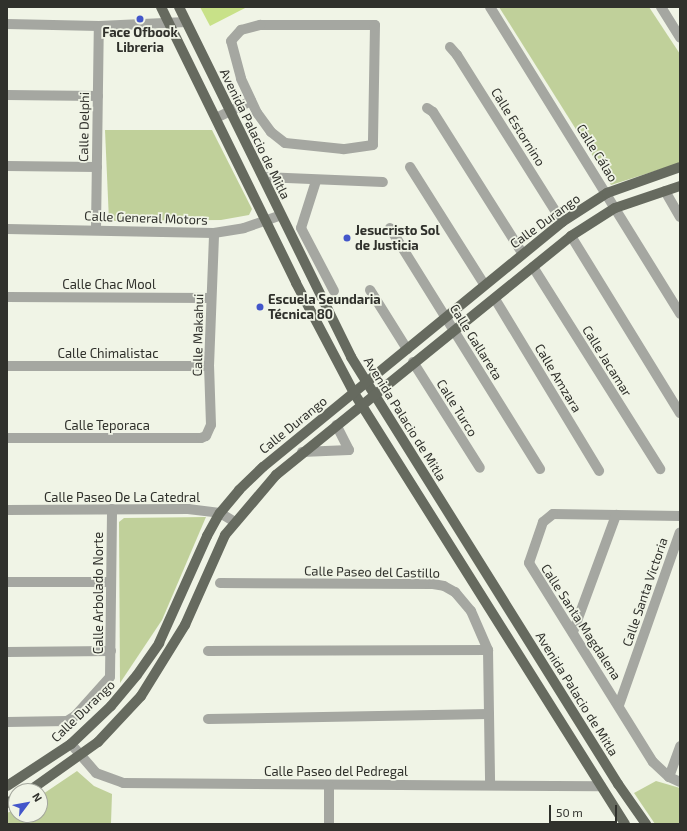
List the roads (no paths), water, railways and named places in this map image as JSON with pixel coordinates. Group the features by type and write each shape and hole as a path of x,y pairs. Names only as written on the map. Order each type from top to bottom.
{"main road":[{"path":"161,7 266,221 354,393 625,824"},
{"name":"Avenida Palacio de Mitla","path":"179,7 281,215 366,382 375,394 618,784 646,824"},
{"name":"Calle Durango","path":"7,786 71,744 111,706 159,642 207,536 220,513 239,490 263,467 484,284 562,222 607,193 680,167"},
{"name":"Calle Durango","path":"41,783 80,757 118,721 162,665 185,625 214,556 235,522 254,497 302,452 571,236 615,208 680,186"}],"street":[{"name":"Calle Cálao","path":"490,7 607,193 680,314"},
{"path":"661,7 680,37"},
{"path":"7,24 99,26 186,22"},
{"path":"260,25 375,25 372,146 343,149 284,143 271,132 251,101 232,50 231,40 241,30 260,25"},
{"name":"Calle Delphi","path":"96,229 99,26"},
{"name":"Calle Estornino","path":"450,47 457,54 562,222"},
{"path":"7,95 98,96"},
{"path":"216,118 251,101"},
{"path":"427,108 433,112 522,253"},
{"path":"7,166 97,167"},
{"path":"410,167 484,284"},
{"path":"263,178 316,181 383,182"},
{"path":"316,181 301,228 334,290"},
{"path":"664,191 680,217"},
{"name":"Calle General Motors","path":"7,230 96,229 214,233 266,221 281,215"},
{"name":"Calle Gallareta","path":"390,228 540,469"},
{"name":"Calle Makahui","path":"206,436 211,425 209,366 214,233"},
{"path":"571,236 680,413"},
{"path":"302,257 313,252"},
{"name":"Calle Jacamar","path":"533,267 660,469"},
{"path":"370,290 407,349"},
{"name":"Calle Chac Mool","path":"7,296 211,298"},
{"name":"Calle Amzara","path":"494,299 599,471"},
{"name":"Calle Turco","path":"413,362 480,468"},
{"name":"Calle Chimalistac","path":"7,366 209,366"},
{"path":"302,452 349,450 336,425"},
{"name":"Calle Teporaca","path":"7,438 201,438 206,436"},
{"name":"Calle Arbolado Norte","path":"7,722 67,721 91,700 110,677 112,509"},
{"name":"Calle Paseo De La Catedral","path":"7,510 188,509 220,513 235,522"},
{"name":"Calle Santa Magdalena","path":"680,516 558,513 549,516 543,522 530,567 573,632 653,762 669,776 680,782"},
{"path":"573,632 616,515"},
{"name":"Calle Santa Victoria","path":"619,705 680,532"},
{"path":"7,582 112,582"},
{"name":"Calle Paseo del Castillo","path":"220,583 444,586 462,598 471,611 488,650 490,784"},
{"path":"208,651 488,650"},
{"path":"7,652 111,651"},
{"path":"208,719 489,714"},
{"name":"Calle Paseo del Pedregal","path":"71,744 80,757 96,774 123,783 329,785 490,784 601,786"},
{"path":"669,776 680,746"},
{"path":"329,785 329,824"}],"place":[{"name":"Face Ofbook Libreria","path":"140,19"},
{"name":"Jesucristo Sol de Justicia","path":"347,238"},
{"name":"Escuela Seundaria Técnica 80","path":"260,307"}]}
